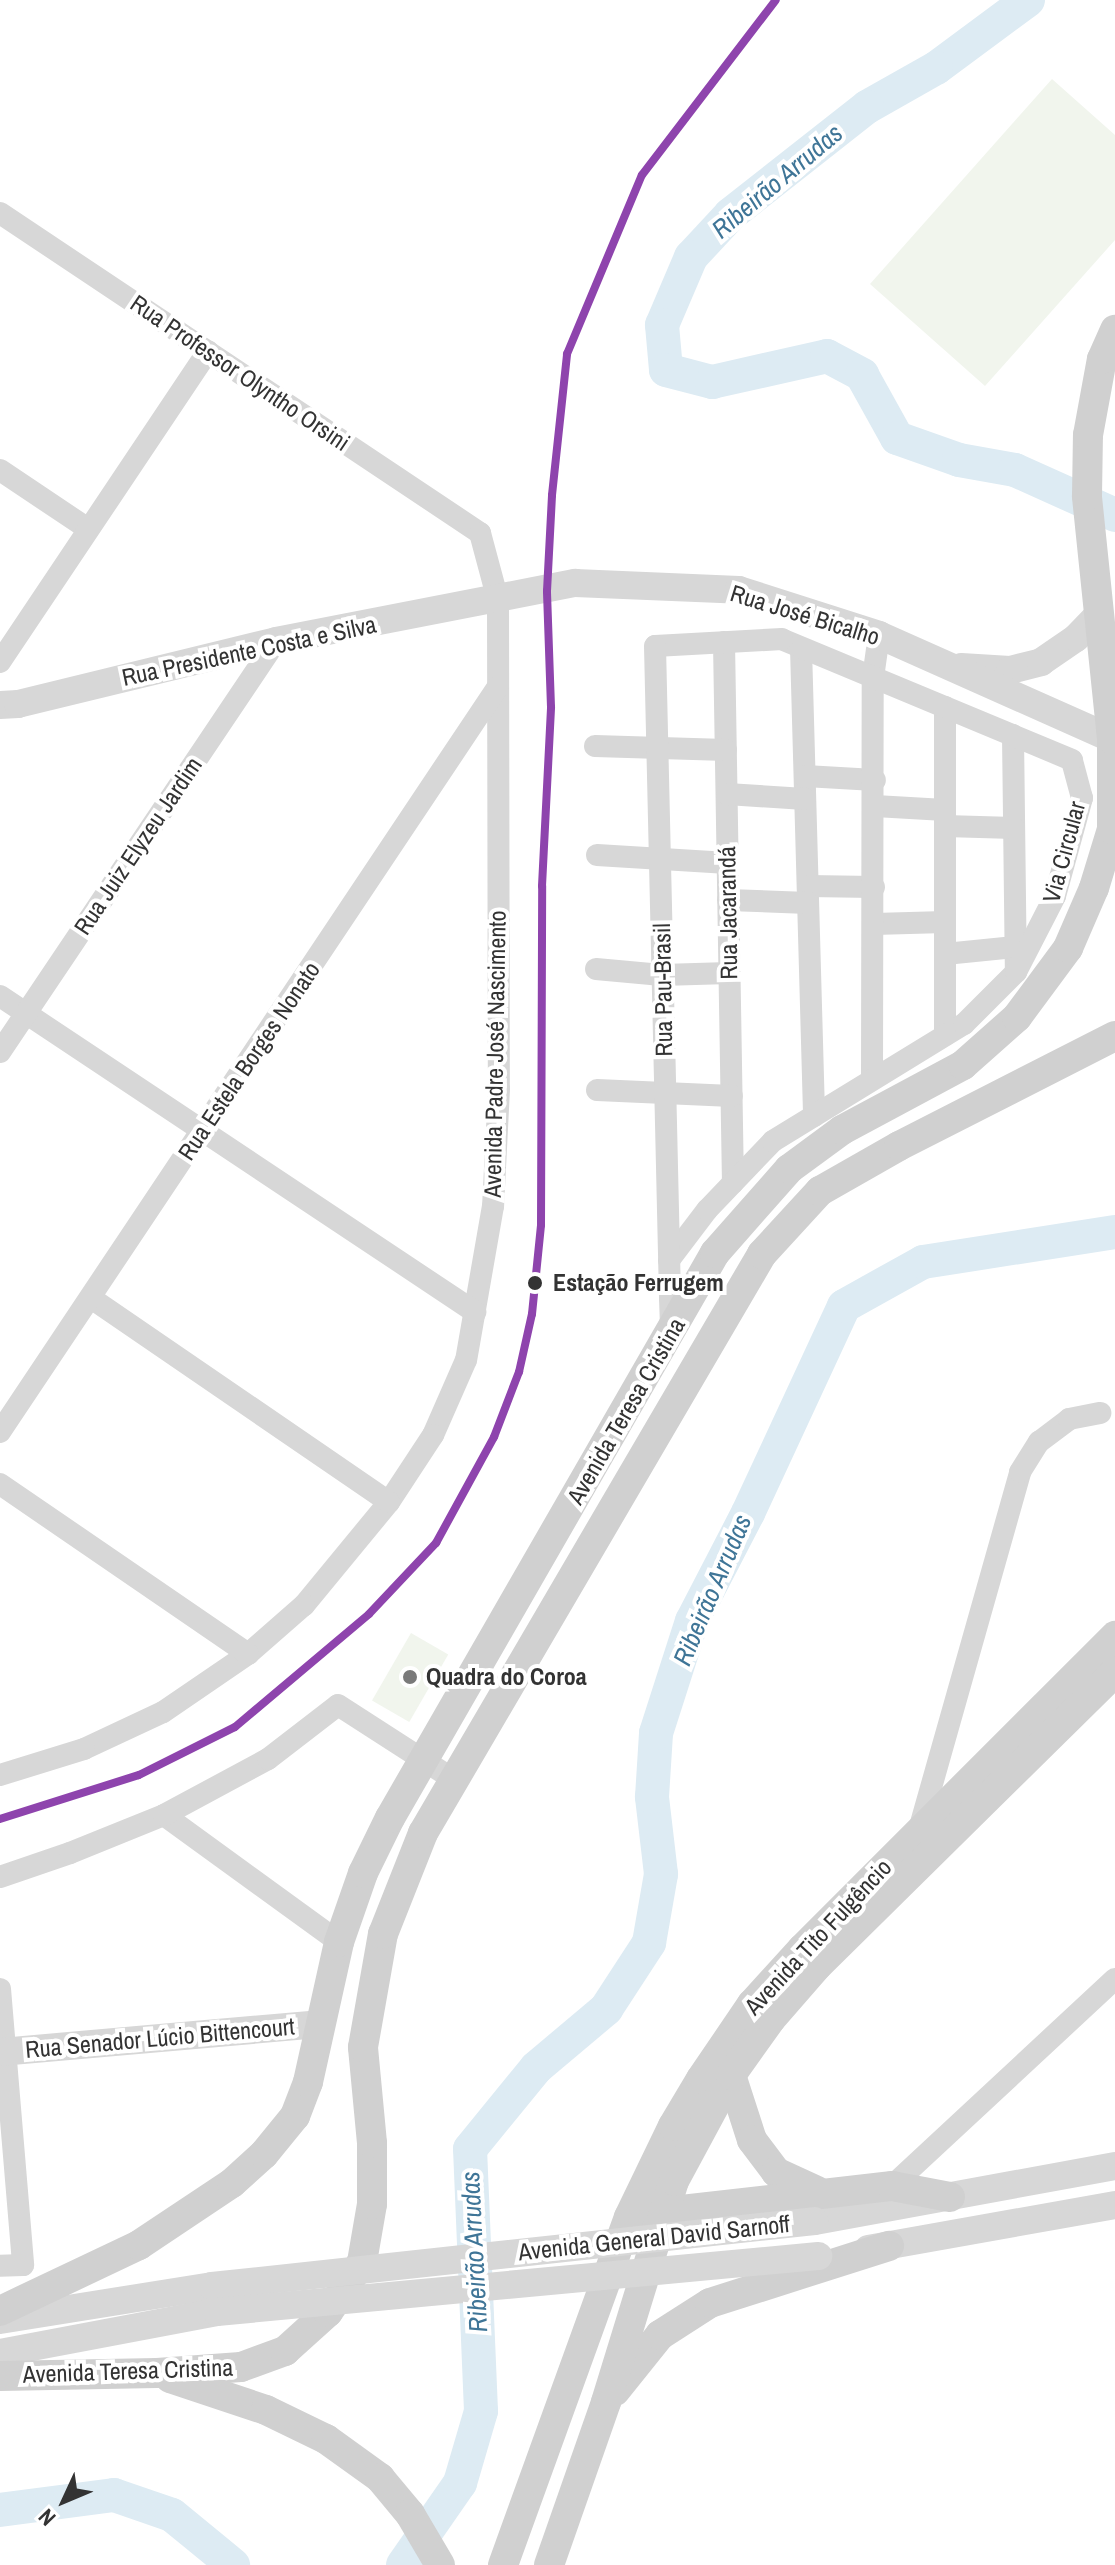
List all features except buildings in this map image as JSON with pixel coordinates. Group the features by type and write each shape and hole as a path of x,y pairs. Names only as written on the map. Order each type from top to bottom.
{"main road":[{"name":"Avenida Teresa Cristina","path":"0,2311 139,2245 232,2183 254,2164 295,2116 308,2082 339,1942 363,1873 423,1762 715,1253 789,1169 842,1130 963,1065 1017,1017 1068,948 1094,888 1112,829 1114,740 1087,496 1088,435 1102,359 1115,330"},
{"name":"Avenida Teresa Cristina","path":"0,2376 157,2373 241,2367 285,2351 328,2312 362,2262 372,2204 372,2143 363,2047 383,1934 423,1833 762,1254 820,1191 899,1146 1115,1036"},
{"name":"Avenida Tito Fulgêncio","path":"503,2565 629,2217 673,2126 752,2004 919,1830 1115,1636"},
{"name":"Avenida Tito Fulgêncio","path":"606,2402 664,2211 680,2169 731,2075 771,2019 817,1966 1115,1672"},
{"path":"731,2075 752,2140 776,2172 819,2207"},
{"path":"629,2217 664,2211 819,2207 921,2191"},
{"path":"549,2565 606,2402 660,2335 710,2303 889,2246"},
{"path":"157,2373 266,2410 326,2439 380,2478 410,2514 440,2565"}],"street":[{"name":"Rua Professor Olyntho Orsini","path":"0,213 480,533"},
{"path":"0,662 208,351"},
{"path":"0,470 88,529"},
{"name":"Avenida Padre José Nascimento","path":"0,1775 84,1749 163,1712 248,1654 304,1605 389,1502 433,1435 466,1360 493,1206 499,1089 497,688 508,598 480,533"},
{"name":"Rua José Bicalho","path":"508,598 575,583 739,590 879,635 1114,740"},
{"name":"Rua Presidente Costa e Silva","path":"0,705 18,704 276,641 508,598"},
{"name":"Rua José Bicalho","path":"944,666 1010,670 1041,662 1076,638 1099,614"},
{"path":"872,1079 873,678 879,635"},
{"name":"Via Circular","path":"655,646 782,639 1072,760 1082,798 1055,896 1016,972 964,1024 773,1141 707,1210 669,1260"},
{"name":"Rua Juiz Elyzeu Jardim","path":"0,1052 276,641"},
{"name":"Rua Jacarandá","path":"724,642 733,1183"},
{"name":"Rua Pau-Brasil","path":"655,646 671,1334"},
{"path":"801,648 814,1116"},
{"name":"Rua Estela Borges Nonato","path":"0,1432 497,688"},
{"path":"945,707 945,1035"},
{"path":"1013,735 1016,972"},
{"path":"595,746 726,750"},
{"path":"805,776 875,780"},
{"path":"727,794 805,799"},
{"path":"875,806 1014,828"},
{"path":"597,855 728,863"},
{"path":"728,900 874,887"},
{"path":"874,924 945,922"},
{"path":"945,954 1015,947"},
{"path":"596,969 662,975 729,973"},
{"path":"0,996 475,1312"},
{"path":"597,1090 732,1096"},
{"path":"91,1298 389,1502"},
{"path":"919,1830 1020,1472 1039,1442 1054,1430 1069,1419 1100,1413"},
{"path":"0,1484 248,1654"},
{"path":"0,1877 164,1815 268,1759 338,1705 453,1779"},
{"path":"164,1815 339,1942"},
{"path":"921,2191 930,2152 1115,1979"},
{"path":"0,1989 23,2265 0,2266"},
{"name":"Rua Senador Lúcio Bittencourt","path":"3,2051 319,2024"},
{"name":"Avenida General David Sarnoff","path":"0,2353 214,2299 921,2191 1115,2166"},
{"name":"Avenida General David Sarnoff","path":"0,2320 214,2299 818,2256 1115,2205"}],"shaded area":[{"path":"1052,79 1115,135 1115,240 985,386 870,284"},
{"name":"Quadra do Coroa","path":"411,1633 448,1654 409,1722 372,1701"}],"waterway":[{"name":"Ribeirão Arrudas","path":"1028,0 936,68 867,107 730,215 691,257 662,325 666,370 712,382 827,356 862,375 897,438 959,460 1015,470 1115,515"},
{"name":"Ribeirão Arrudas","path":"403,2565 460,2483 481,2411 470,2149 536,2068 606,2009 649,1943 661,1874 652,1797 656,1733 692,1621 748,1513 844,1306 923,1262 1115,1232"},
{"name":"Ribeirão Arrudas","path":"0,2510 114,2495 172,2515 233,2565"}],"transit line":[{"path":"0,1819 139,1775 235,1727 369,1614 436,1543 494,1437 519,1372 532,1314 541,1225 542,886 551,707 547,591 552,495 567,354 642,175 776,0"}],"place":[{"name":"Estação Ferrugem","path":"535,1283"},
{"name":"Quadra do Coroa","path":"410,1677"}]}
